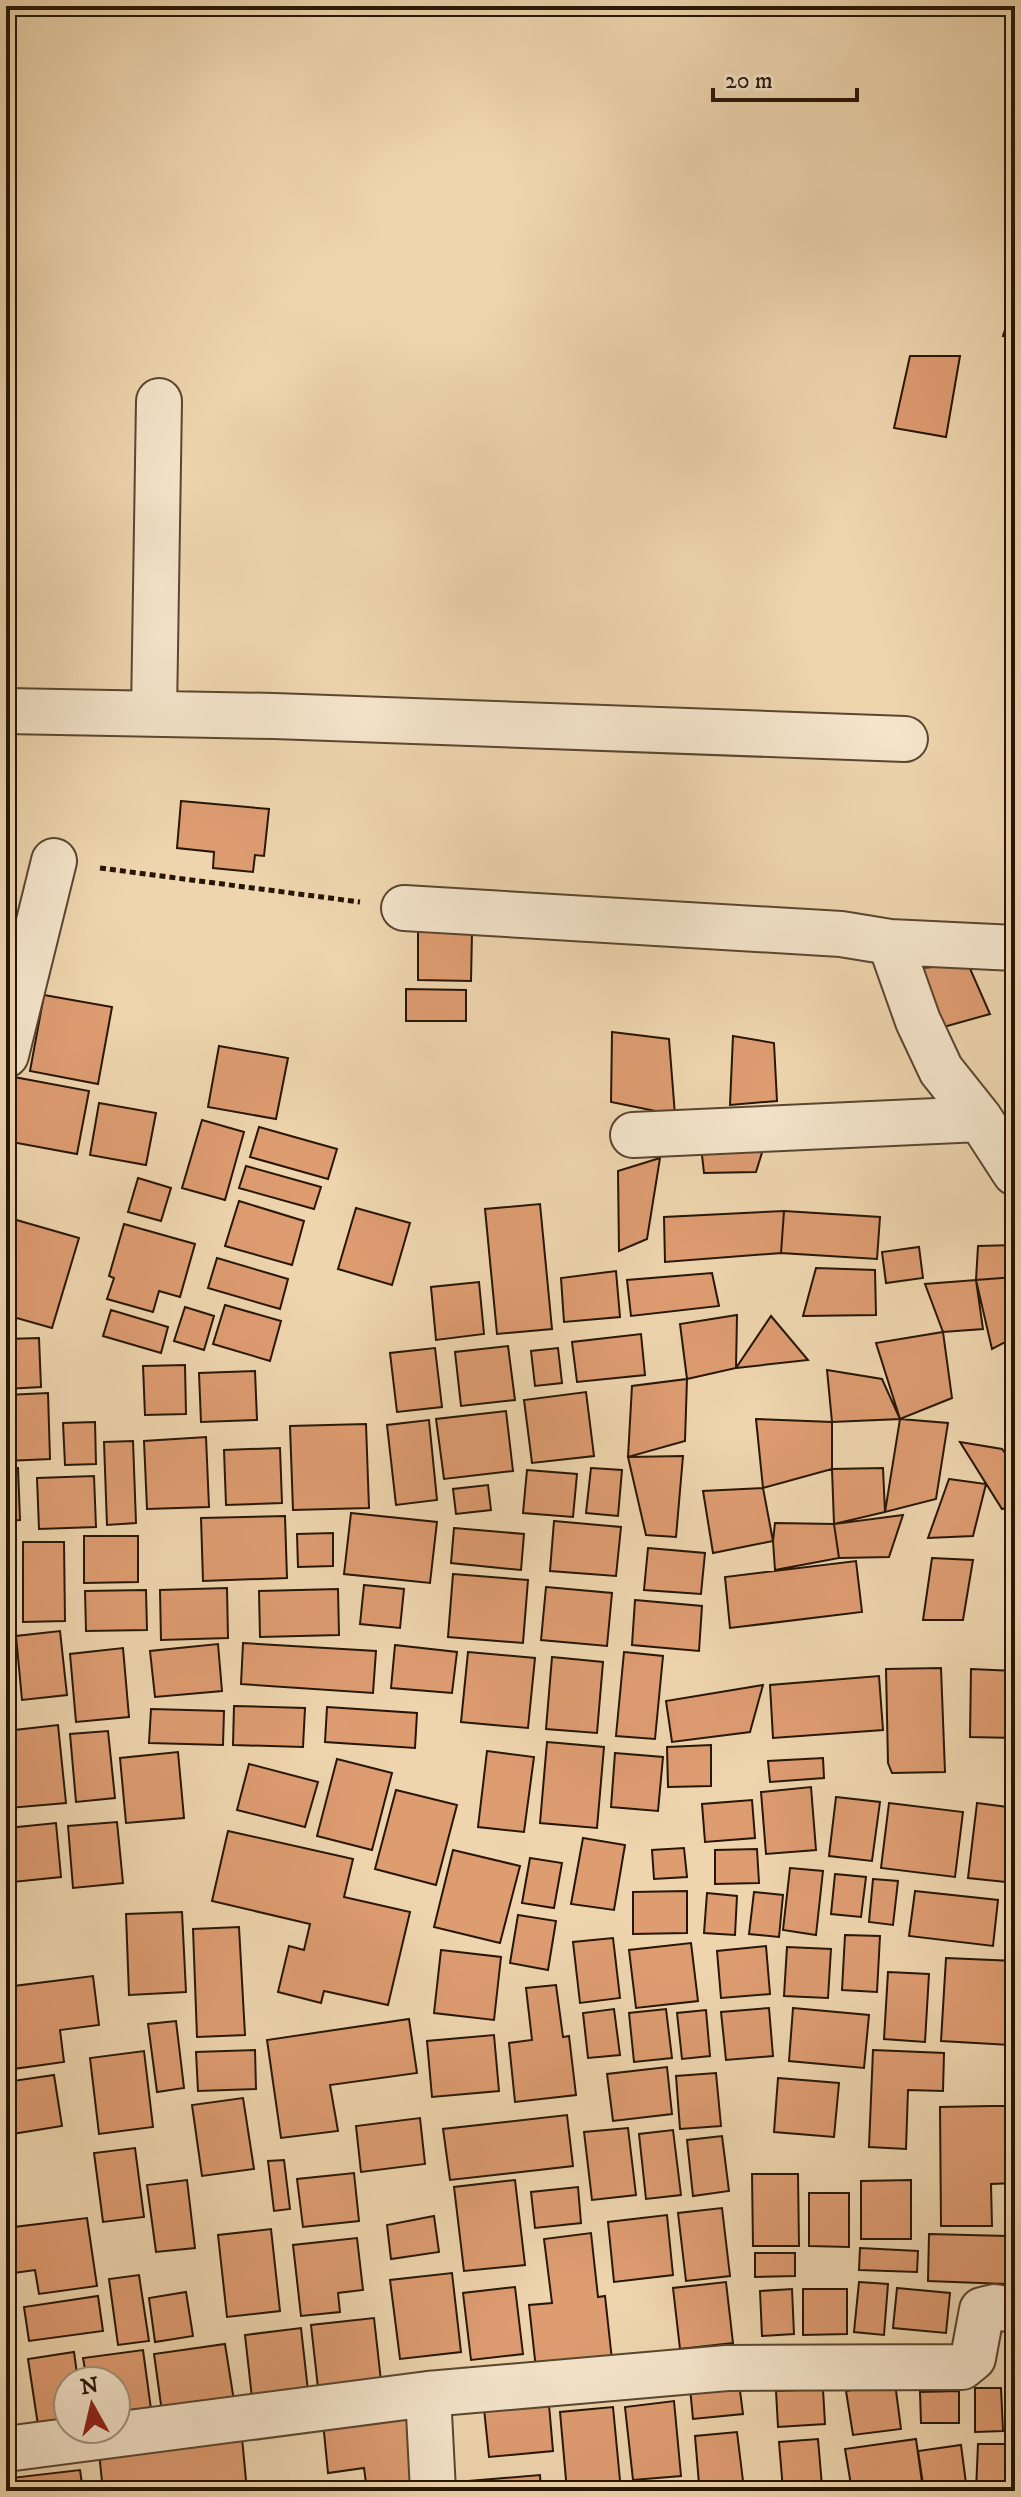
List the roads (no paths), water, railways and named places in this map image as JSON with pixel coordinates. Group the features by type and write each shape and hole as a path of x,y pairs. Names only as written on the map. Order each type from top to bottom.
{"street":[{"path":"154,713 159,401"},
{"path":"6,711 154,713 905,739"},
{"path":"6,1055 16,982 54,861"},
{"path":"404,908 841,934 890,942 1015,948"},
{"path":"890,942 918,1021 941,1070 980,1119 1015,1173"},
{"path":"633,1135 980,1119"},
{"path":"6,2449 428,2394 727,2368 962,2367 973,2358 982,2310 994,2307 1015,2310"},
{"path":"428,2394 433,2491"}]}
